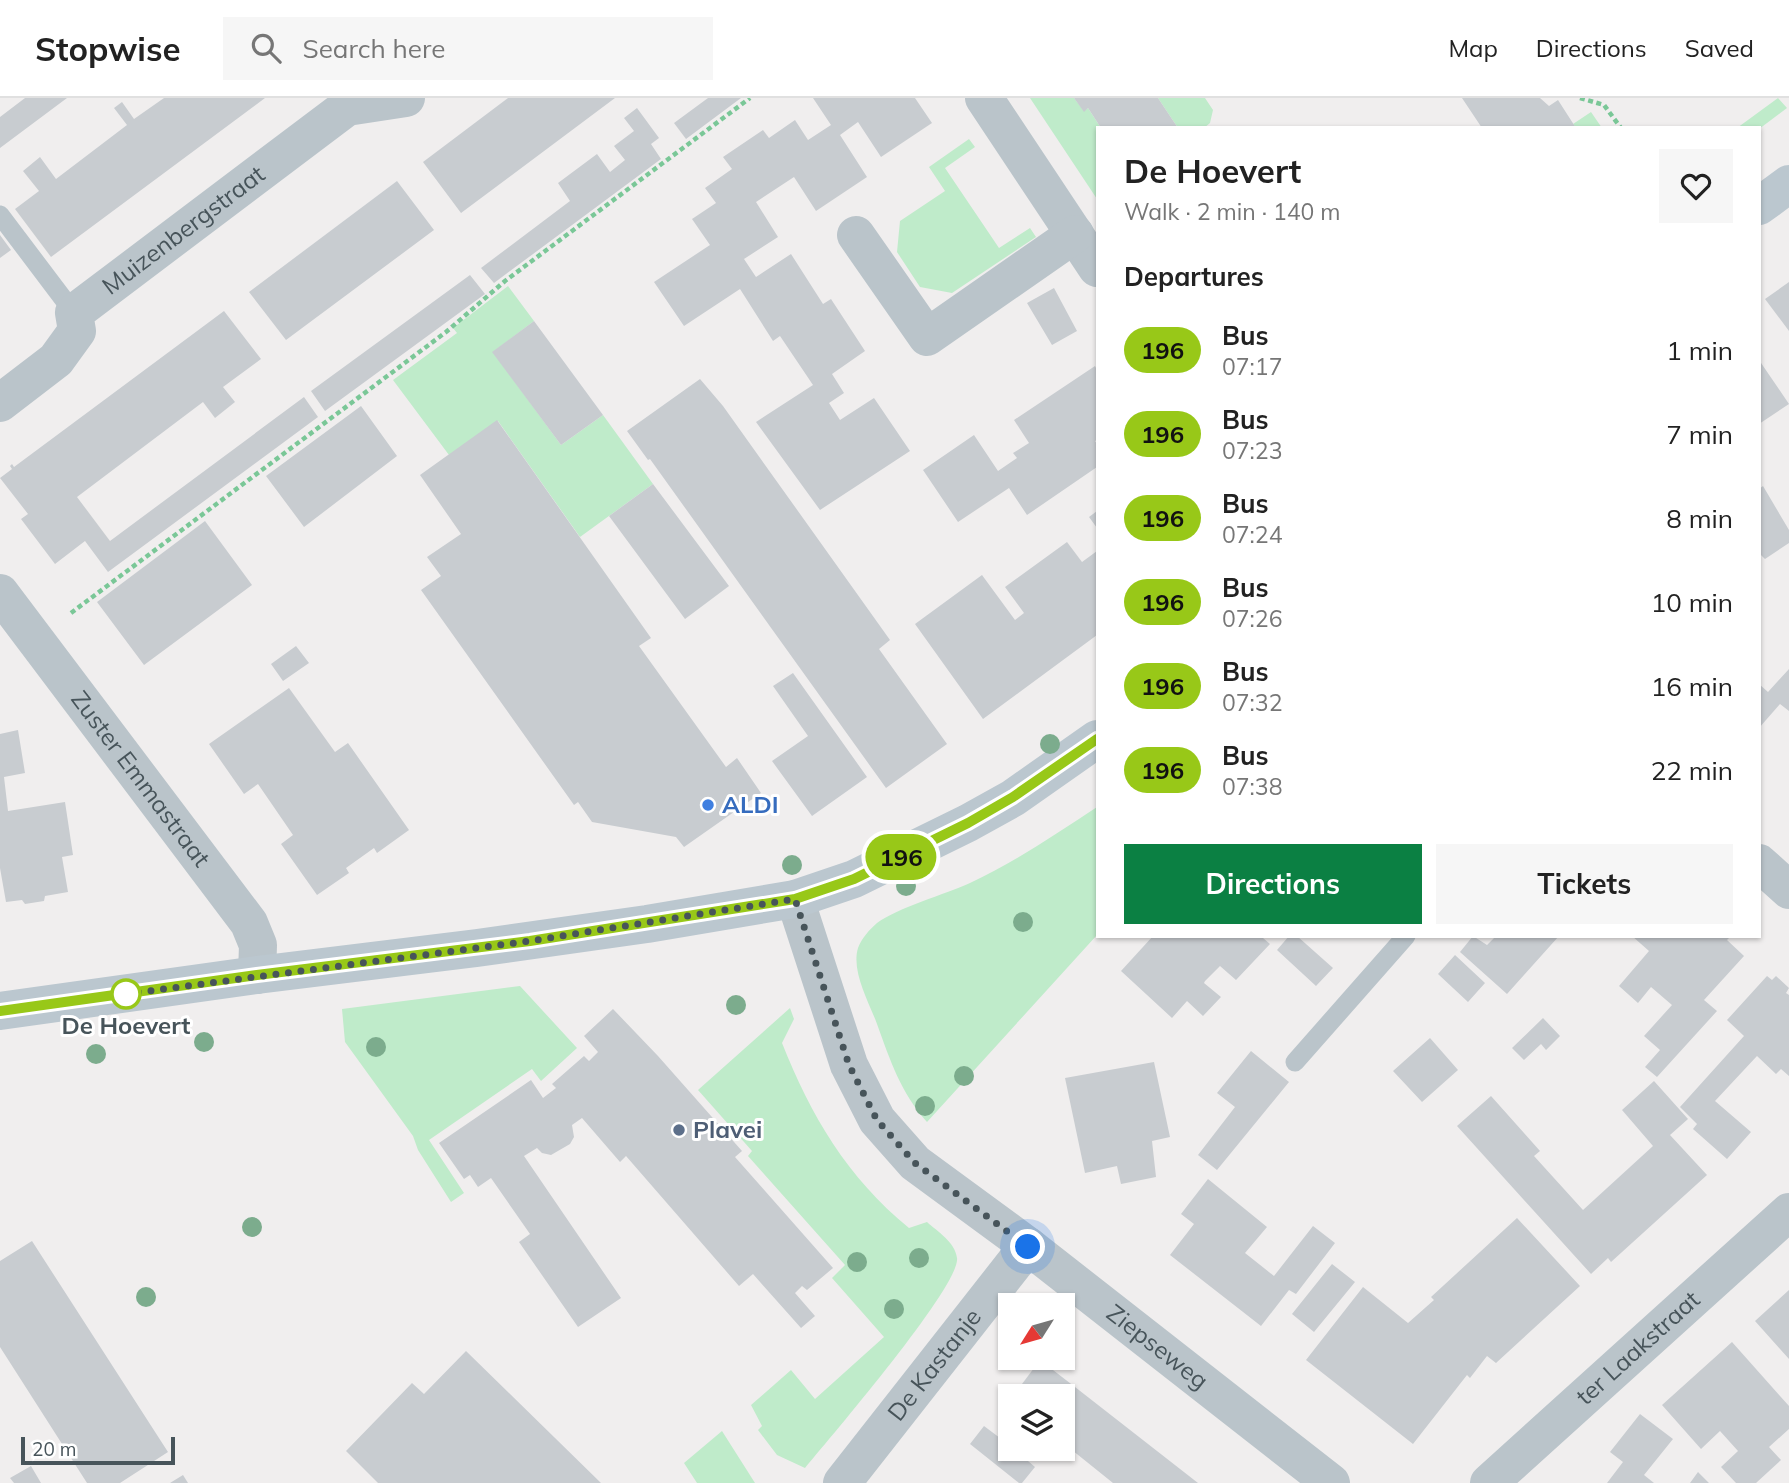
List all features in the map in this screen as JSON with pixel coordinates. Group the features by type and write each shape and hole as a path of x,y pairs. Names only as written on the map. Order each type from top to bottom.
{"street":[{"name":"Muizenbergstraat","path":"74,313 347,107 406,98"},
{"path":"984,98 1096,266"},
{"path":"1761,205 1789,184"},
{"path":"856,235 927,337 1075,234"},
{"path":"0,403 55,360 76,331 74,313"},
{"name":"Zuster Emmastraat","path":"0,593 249,923 258,945 257,975"},
{"path":"0,1011 257,975 517,943 795,899 854,879 968,823 1013,797 1096,740"},
{"path":"1761,865 1789,890"},
{"name":"Ziepseweg","path":"795,899 849,1065 877,1120 915,1163 1028,1247 1331,1483"},
{"name":"ter Laakstraat","path":"1489,1483 1789,1212"},
{"name":"De Kastanje","path":"842,1483 1028,1247"}],"lane":[{"path":"0,215 74,313"},
{"path":"1295,1062 1404,938"}],"path":[{"path":"36,640 446,331 505,281 750,98"},
{"path":"1580,98 1604,105 1619,126"}],"green space":[{"path":"1030,98 1074,98 1084,111 1088,108 1100,126 1096,126 1096,197"},
{"path":"1158,98 1205,98 1213,110 1210,123 1206,126 1177,126"},
{"path":"1778,98 1787,108 1761,128 1740,126"},
{"path":"1591,112 1601,126 1574,126 1573,124"},
{"path":"969,139 975,147 945,168 999,248 1030,228 1036,237 952,293 920,287 897,252 900,221 945,191 929,167"},
{"path":"508,286 534,321 493,352 561,445 603,415 653,484 580,537 498,421 449,455 393,380 457,333 453,328"},
{"path":"1096,808 1096,936 927,1122 910,1100 897,1076 859,976 856,957 858,948 871,928 886,917 987,875"},
{"path":"520,986 577,1048 541,1081 532,1069 429,1140 464,1193 451,1202 418,1150 413,1136 345,1042 342,1009"},
{"path":"790,1008 794,1019 782,1043 805,1096 833,1144 867,1188 887,1208 909,1228 927,1222 950,1242 957,1258 953,1274 917,1329 805,1468 777,1455 758,1430 762,1426 751,1405 791,1370 815,1399 884,1337 832,1278 845,1265 748,1156 752,1151 698,1090"},
{"path":"722,1431 755,1483 697,1483 684,1463"}],"building":[{"path":"25,98 67,98 0,148 0,117"},
{"path":"164,98 265,98 51,257 15,209 39,191 23,171 40,157 56,179 127,125 114,108 122,102 134,119"},
{"path":"508,98 615,98 461,213 423,162"},
{"path":"708,98 741,98 686,139 674,123"},
{"path":"813,98 915,98 932,123 881,157 858,122 840,135 867,177 816,211 794,177 756,202 778,237 744,259 756,277 791,254 823,304 831,299 865,351 832,374 844,393 829,403 840,420 874,398 910,451 820,510 756,422 813,385 780,336 773,341 740,289 684,326 654,282 710,245 692,219 716,203 705,188 732,169 723,157 763,130 769,138 795,120 808,140 831,125"},
{"path":"1074,98 1158,98 1177,126 1100,126 1088,108 1084,112"},
{"path":"1462,98 1540,98 1549,106 1558,100 1575,126 1481,126"},
{"path":"637,108 659,138 651,144 661,159 494,283 481,268 570,201 558,183 597,154 610,172 625,160 614,146 634,131 624,118"},
{"path":"397,181 434,230 286,340 249,292"},
{"path":"0,235 11,250 0,258"},
{"path":"470,275 485,294 325,411 311,391"},
{"path":"1789,282 1789,331 1765,299"},
{"path":"1054,288 1077,331 1052,345 1027,303"},
{"path":"224,311 261,359 223,387 235,402 215,418 203,402 77,497 110,541 304,397 318,417 108,572 85,541 55,564 21,519 28,514 0,478 12,469 12,464 14,467"},
{"path":"534,321 603,415 561,445 492,352"},
{"path":"1761,363 1789,404 1761,423"},
{"path":"1095,366 1096,468 1027,515 1009,488 958,522 923,470 974,435 998,471 1017,458 1013,453 1029,443 1014,420"},
{"path":"700,379 723,406 890,640 879,649 947,744 886,788 650,459 648,460 627,431"},
{"path":"361,406 397,456 304,527 266,476"},
{"path":"497,420 651,638 639,646 726,767 737,758 761,793 684,847 676,837 592,822 578,802 574,805 421,590 441,576 427,557 461,534 420,475"},
{"path":"653,484 729,586 685,619 609,516"},
{"path":"1763,486 1789,530 1789,543 1765,559 1761,555"},
{"path":"1096,512 1096,527 1089,517"},
{"path":"205,521 252,585 144,665 97,602"},
{"path":"1067,542 1082,562 1096,552 1096,636 983,719 915,624 982,575 1015,620 1024,613 1005,587"},
{"path":"296,646 309,663 283,681 271,664"},
{"path":"1789,669 1789,711 1780,704 1761,726 1761,686 1768,692"},
{"path":"793,673 867,777 812,816 772,761 808,736 773,686"},
{"path":"289,688 335,752 348,743 409,830 377,853 374,848 346,868 349,873 317,895 281,844 293,835 258,784 244,794 209,744"},
{"path":"18,730 25,773 4,777 8,811 65,802 73,855 62,857 68,892 45,896 44,901 25,904 22,900 6,902 0,868 0,734"},
{"path":"1151,938 1263,938 1270,944 1236,980 1220,966 1205,981 1204,983 1221,997 1203,1016 1187,1001 1172,1018 1121,971"},
{"path":"1287,938 1299,938 1333,968 1316,986 1277,950"},
{"path":"1471,938 1487,945 1494,938 1557,938 1507,994 1460,952"},
{"path":"1634,938 1729,938 1727,940 1744,956 1704,1000 1717,1011 1657,1077 1645,1067 1660,1050 1644,1036 1672,1005 1651,987 1638,1003 1619,986 1649,951"},
{"path":"1455,955 1485,983 1468,1002 1438,974"},
{"path":"1767,976 1772,980 1776,976 1789,988 1786,993 1789,995 1789,1076 1781,1069 1776,1074 1757,1056 1715,1101 1751,1132 1727,1159 1693,1129 1697,1124 1680,1107 1744,1036 1727,1020"},
{"path":"613,1009 742,1151 735,1157 833,1268 807,1290 802,1286 795,1293 815,1316 801,1328 753,1274 739,1286 626,1156 620,1162 582,1118 572,1125 574,1137 570,1144 551,1155 542,1153 537,1148 524,1156 621,1298 578,1327 519,1242 530,1234 491,1178 478,1187 470,1175 464,1179 439,1143 531,1080 543,1098 556,1088 552,1084 584,1056 589,1061 598,1052 584,1036"},
{"path":"1543,1018 1560,1036 1546,1050 1541,1044 1524,1060 1512,1048"},
{"path":"1430,1038 1458,1070 1422,1102 1393,1071"},
{"path":"1251,1051 1289,1082 1217,1170 1198,1155 1235,1107 1217,1093"},
{"path":"1154,1062 1170,1137 1152,1141 1156,1177 1121,1184 1117,1166 1085,1173 1065,1078"},
{"path":"1654,1081 1688,1119 1670,1135 1707,1175 1611,1262 1608,1258 1591,1274 1457,1126 1491,1096 1540,1151 1534,1156 1583,1210 1653,1146 1622,1110"},
{"path":"1208,1179 1267,1227 1245,1253 1274,1276 1313,1226 1335,1243 1296,1294 1289,1290 1261,1326 1170,1255 1194,1224 1181,1214"},
{"path":"1517,1218 1580,1286 1496,1363 1487,1356 1470,1378 1467,1375 1413,1444 1306,1360 1363,1287 1408,1323 1434,1300 1431,1297"},
{"path":"32,1241 168,1452 120,1483 87,1483 0,1347 0,1261"},
{"path":"1332,1264 1355,1282 1314,1332 1292,1314"},
{"path":"1789,1290 1789,1359 1755,1321"},
{"path":"1732,1342 1789,1406 1789,1429 1769,1447 1781,1460 1756,1483 1736,1483 1721,1467 1738,1451 1720,1431 1701,1449 1662,1405"},
{"path":"466,1351 601,1483 378,1483 346,1451 412,1383 424,1394"},
{"path":"1032,1370 1053,1370 1071,1384 1022,1384"},
{"path":"1075,1387 1198,1483 1113,1483 1075,1452"},
{"path":"1640,1414 1673,1439 1644,1475 1654,1483 1607,1483 1623,1462 1610,1452"},
{"path":"984,1426 998,1436 998,1461 1028,1461 1035,1467 1022,1483 1019,1483 970,1444"},
{"path":"31,1466 41,1483 14,1483 10,1478"},
{"path":"1698,1472 1709,1483 1690,1483"},
{"path":"183,1475 188,1483 170,1483"}],"bus line":[{"name":"196","path":"0,1011 530,941 795,899 854,879 968,823 1013,797 1096,740"}],"place":[{"name":"ALDI","path":"708,805"},
{"name":"De Hoevert","path":"126,994"},
{"name":"Plavei","path":"679,1130"}],"route":[{"path":"126,994 530,941 795,899 849,1065 877,1120 915,1163 1028,1247"}]}
